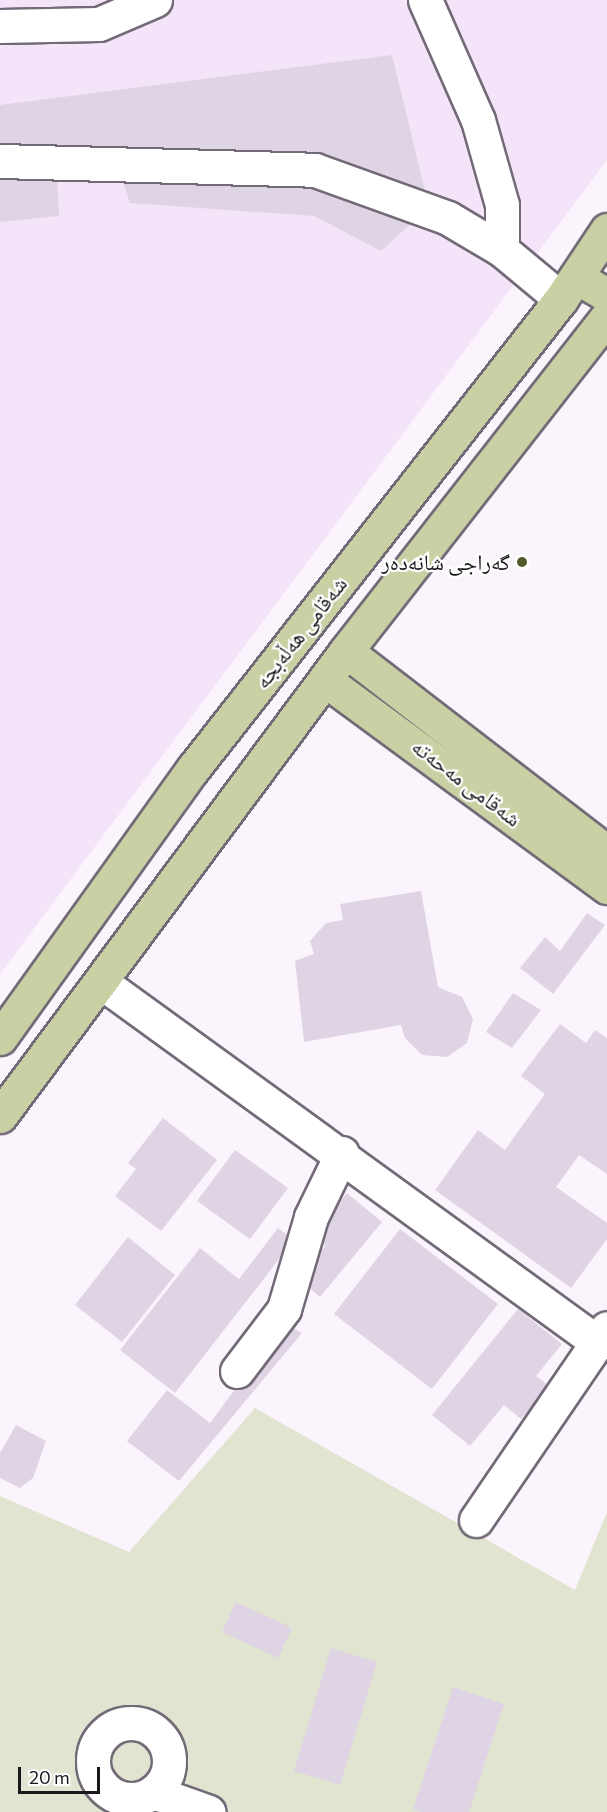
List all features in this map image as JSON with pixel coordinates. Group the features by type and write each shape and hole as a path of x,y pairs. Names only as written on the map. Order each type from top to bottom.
{"main road":[{"name":"شەقامی هەڵەبجە","path":"0,1038 192,770 568,288 607,230"},
{"path":"568,288 607,295"},
{"path":"0,1116 346,651 607,317"},
{"name":"شەقامی مەحەتە","path":"346,651 607,852"},
{"name":"شەقامی مەحەتە","path":"325,680 607,887"},
{"path":"62,953 101,982"}],"lane":[{"path":"0,26 99,24 155,0"},
{"path":"425,0 478,120 502,205 502,250"},
{"path":"0,161 315,170 448,218 568,288"},
{"path":"101,982 602,1335 476,1520"},
{"path":"237,1371 284,1309 311,1217 342,1153"},
{"path":"153,1792 209,1812"}],"shaded area":[{"path":"0,0 607,0 607,160 0,974"}],"green space":[{"path":"255,1408 575,1590 607,1512 607,1812 0,1812 0,1496 129,1552"}],"building":[{"path":"392,55 429,207 381,251 314,216 130,203 121,175 57,174 59,216 0,222 0,105"},
{"path":"421,891 438,987 462,997 473,1019 467,1043 447,1057 422,1055 405,1038 401,1025 304,1042 295,961 314,954 310,941 326,923 343,920 340,904"},
{"path":"587,913 605,925 553,994 520,968 545,937 560,951"},
{"path":"513,993 541,1010 512,1048 486,1032"},
{"path":"560,1024 586,1043 595,1030 607,1038 607,1174 579,1155 556,1187 607,1223 607,1239 571,1288 435,1190 478,1130 505,1150 545,1094 521,1076"},
{"path":"163,1118 217,1160 161,1231 115,1196 136,1169 128,1163"},
{"path":"235,1150 288,1188 250,1239 197,1201"},
{"path":"347,1193 382,1222 320,1297 298,1278 325,1246 312,1235"},
{"path":"278,1228 294,1240 175,1393 120,1350 200,1248 239,1279"},
{"path":"400,1229 498,1304 432,1389 334,1314"},
{"path":"128,1237 175,1275 122,1342 75,1305"},
{"path":"518,1309 562,1344 536,1376 549,1386 521,1419 504,1405 470,1446 432,1415"},
{"path":"284,1323 302,1333 179,1481 127,1441 167,1390 210,1423"},
{"path":"16,1425 46,1441 33,1478 20,1488 0,1478 0,1453"},
{"path":"236,1602 292,1628 278,1658 222,1632"},
{"path":"331,1648 377,1662 340,1785 294,1771"},
{"path":"453,1687 504,1704 469,1812 421,1812 413,1809"}],"place":[{"name":"گەراجی شانەدەر","path":"522,562"}]}
